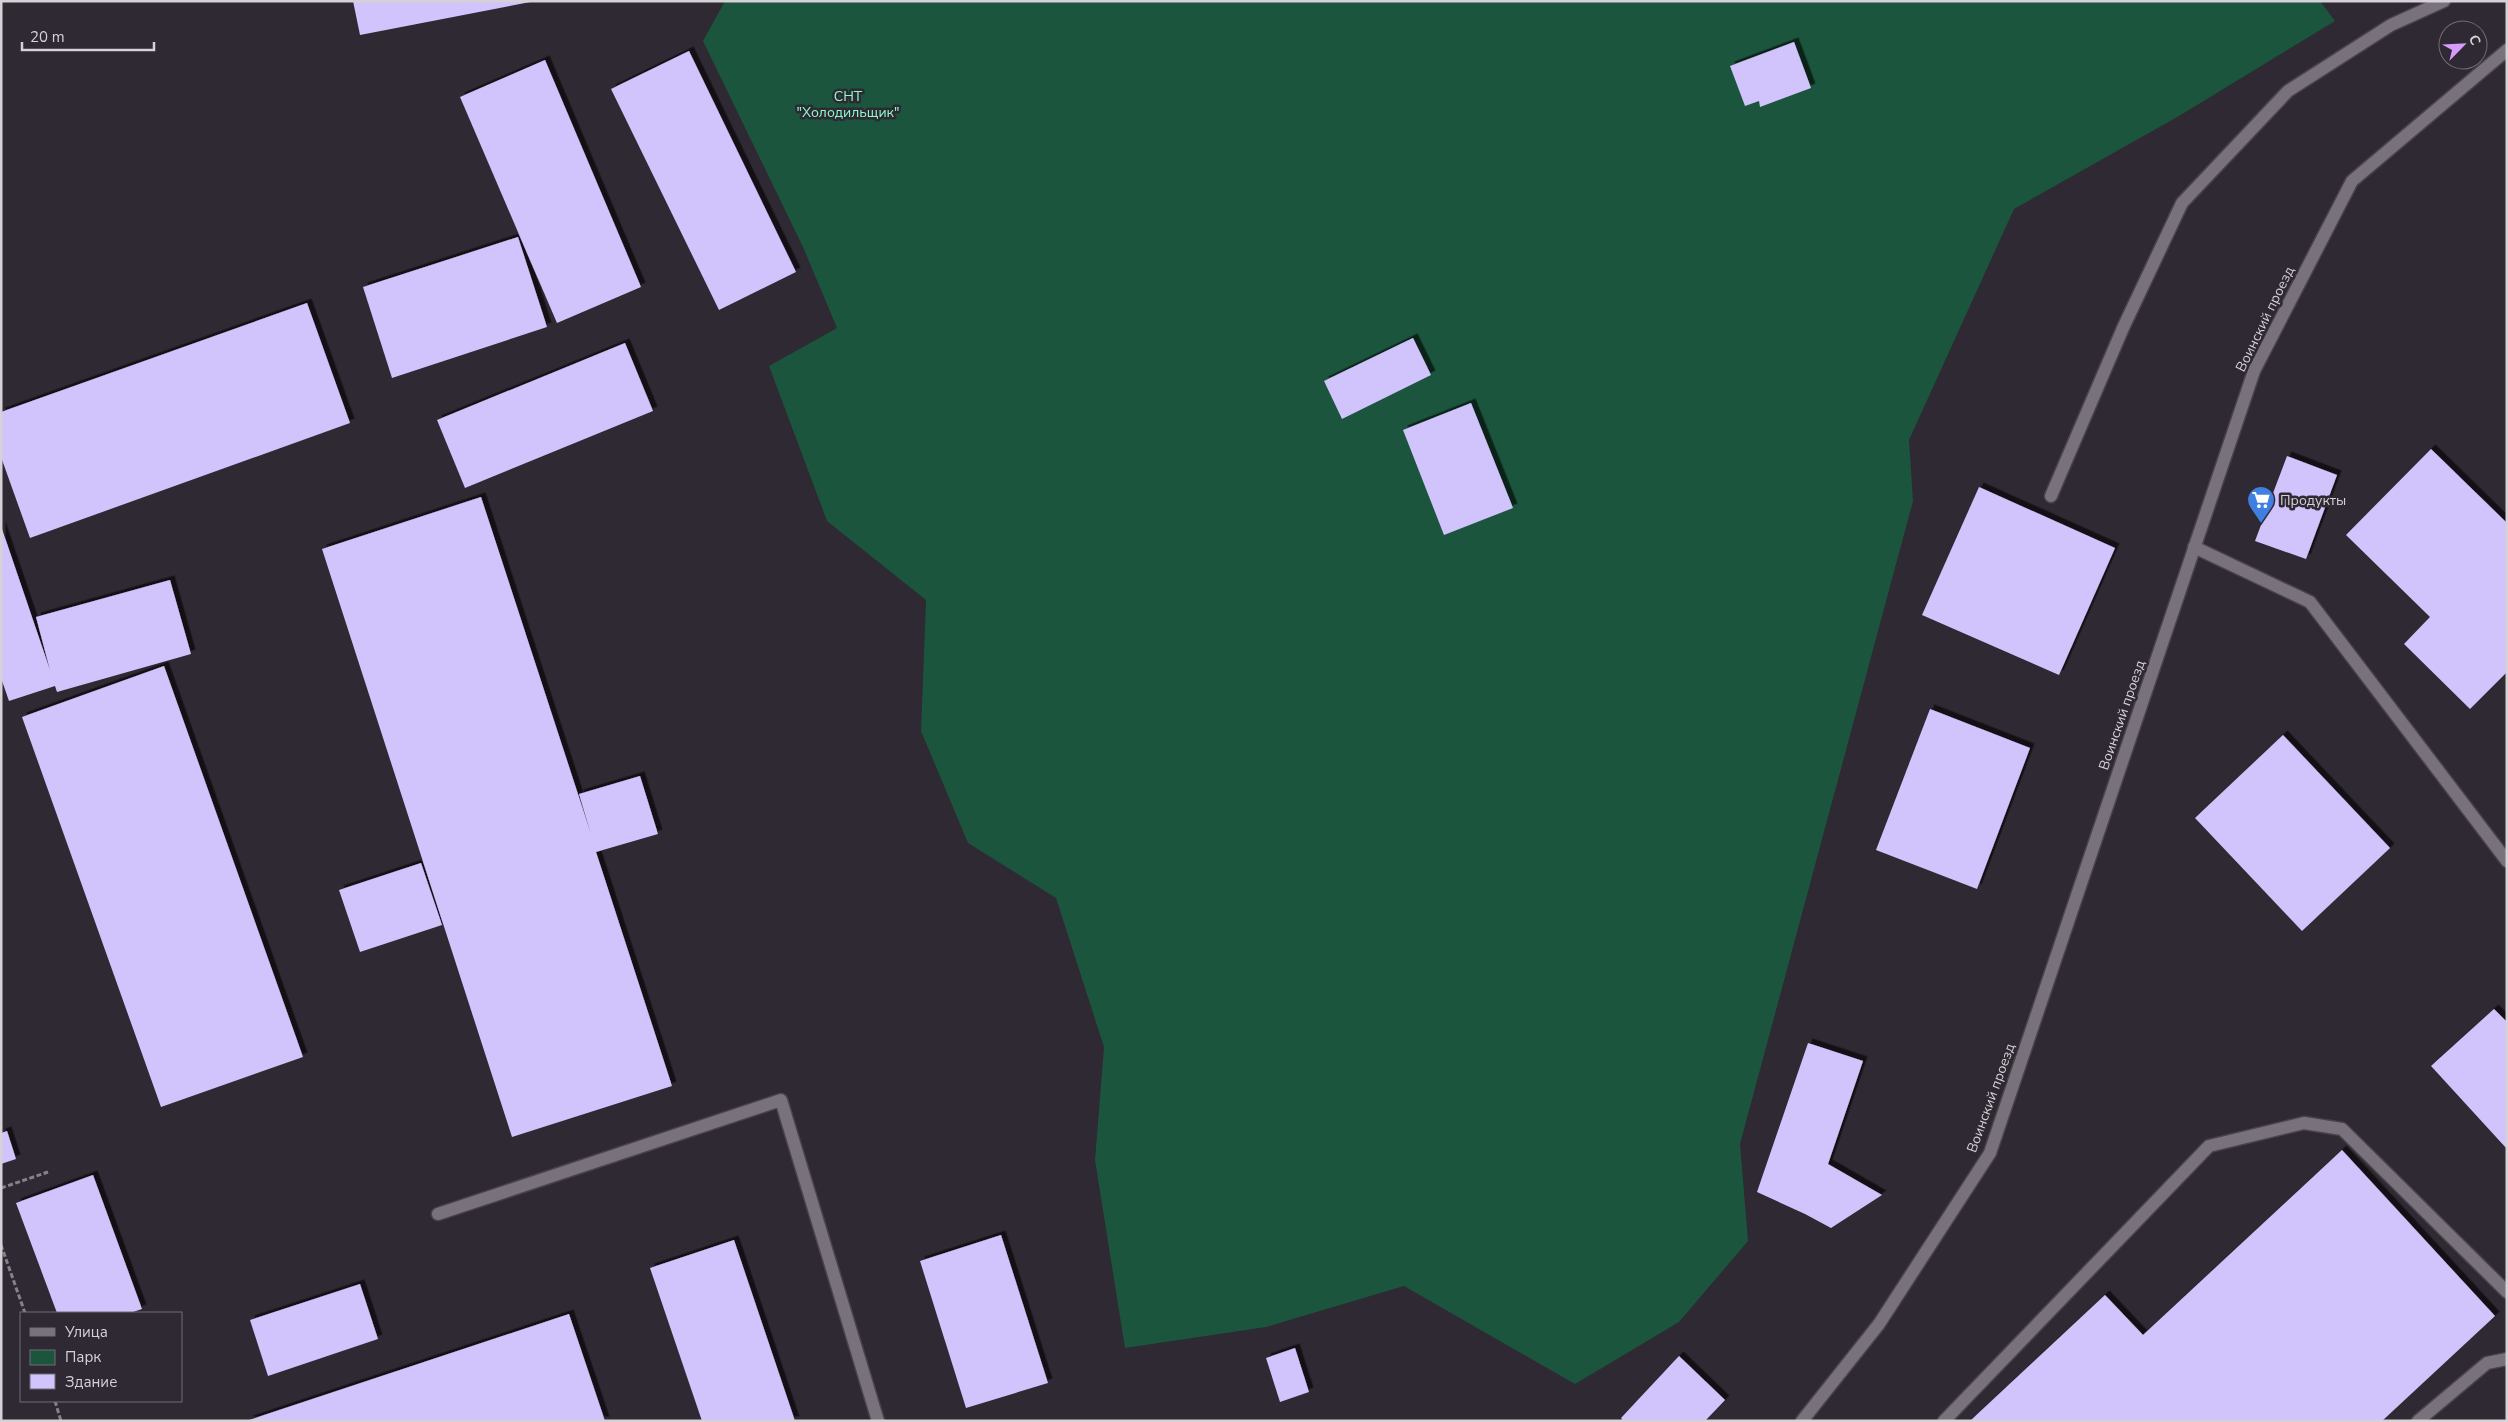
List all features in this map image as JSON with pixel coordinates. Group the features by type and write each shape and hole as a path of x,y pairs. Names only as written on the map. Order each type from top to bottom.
{"street":[{"path":"2051,496 2123,328 2182,203 2288,91 2391,25 2444,1"},
{"name":"Воинский проезд","path":"1802,1421 1879,1324 1990,1153 2254,371 2352,181 2507,50"},
{"path":"2194,547 2310,602 2507,861"},
{"path":"438,1214 781,1100 878,1421"},
{"path":"1944,1421 2209,1146 2304,1123 2342,1129 2507,1292"},
{"path":"2418,1421 2487,1363 2507,1360"}],"path":[{"path":"1,1188 48,1172"},
{"path":"1,1245 25,1312"},
{"path":"54,1402 61,1421"}],"green space":[{"name":"СНТ \"Холодильщик\"","path":"725,1 2320,1 2335,21 2179,116 2014,209 1909,440 1913,501 1740,1144 1748,1241 1679,1322 1575,1384 1404,1286 1266,1327 1125,1348 1095,1160 1104,1047 1056,898 968,843 921,731 926,600 827,521 769,366 837,328 803,247 703,41"}],"building":[{"path":"353,1 530,1 530,2 360,35"},
{"path":"1794,42 1811,88 1760,107 1759,101 1745,106 1730,66"},
{"path":"689,51 796,272 719,310 611,89"},
{"path":"545,60 641,287 557,323 460,97"},
{"path":"518,237 547,327 392,378 363,287"},
{"path":"307,303 350,423 30,538 1,457 1,412"},
{"path":"1413,338 1431,375 1342,419 1324,381"},
{"path":"625,343 653,411 465,488 437,420"},
{"path":"1471,403 1513,508 1444,535 1403,430"},
{"path":"2431,449 2507,523 2507,672 2470,709 2404,644 2430,617 2346,535"},
{"path":"2287,456 2337,475 2306,559 2255,541"},
{"path":"1979,487 2115,548 2059,675 1922,615"},
{"path":"481,497 591,834 579,794 640,776 658,834 596,852 672,1086 512,1137 322,549"},
{"path":"1,526 50,670 36,617 170,580 191,654 57,692 55,686 9,701 1,678"},
{"path":"164,666 303,1057 161,1107 22,717"},
{"path":"1930,709 2030,748 1977,889 1876,850"},
{"path":"2283,735 2390,848 2302,931 2195,818"},
{"path":"421,863 442,925 360,952 339,890"},
{"path":"2494,1009 2507,1022 2507,1149 2431,1066"},
{"path":"1808,1043 1863,1061 1828,1164 1882,1195 1831,1228 1757,1192"},
{"path":"7,1131 16,1159 1,1164 1,1133"},
{"path":"2342,1150 2495,1316 2382,1421 1970,1421 2105,1295 2143,1335"},
{"path":"93,1175 142,1309 133,1312 57,1312 16,1203"},
{"path":"1001,1235 1048,1383 966,1408 920,1261"},
{"path":"734,1240 795,1421 702,1421 650,1268"},
{"path":"360,1284 378,1339 268,1376 250,1320"},
{"path":"569,1314 605,1421 249,1421 249,1420"},
{"path":"1295,1348 1309,1392 1280,1402 1266,1358"},
{"path":"1679,1356 1725,1400 1705,1421 1623,1421 1621,1418"}],"place":[{"name":"Продукты","path":"2261,524"}]}
